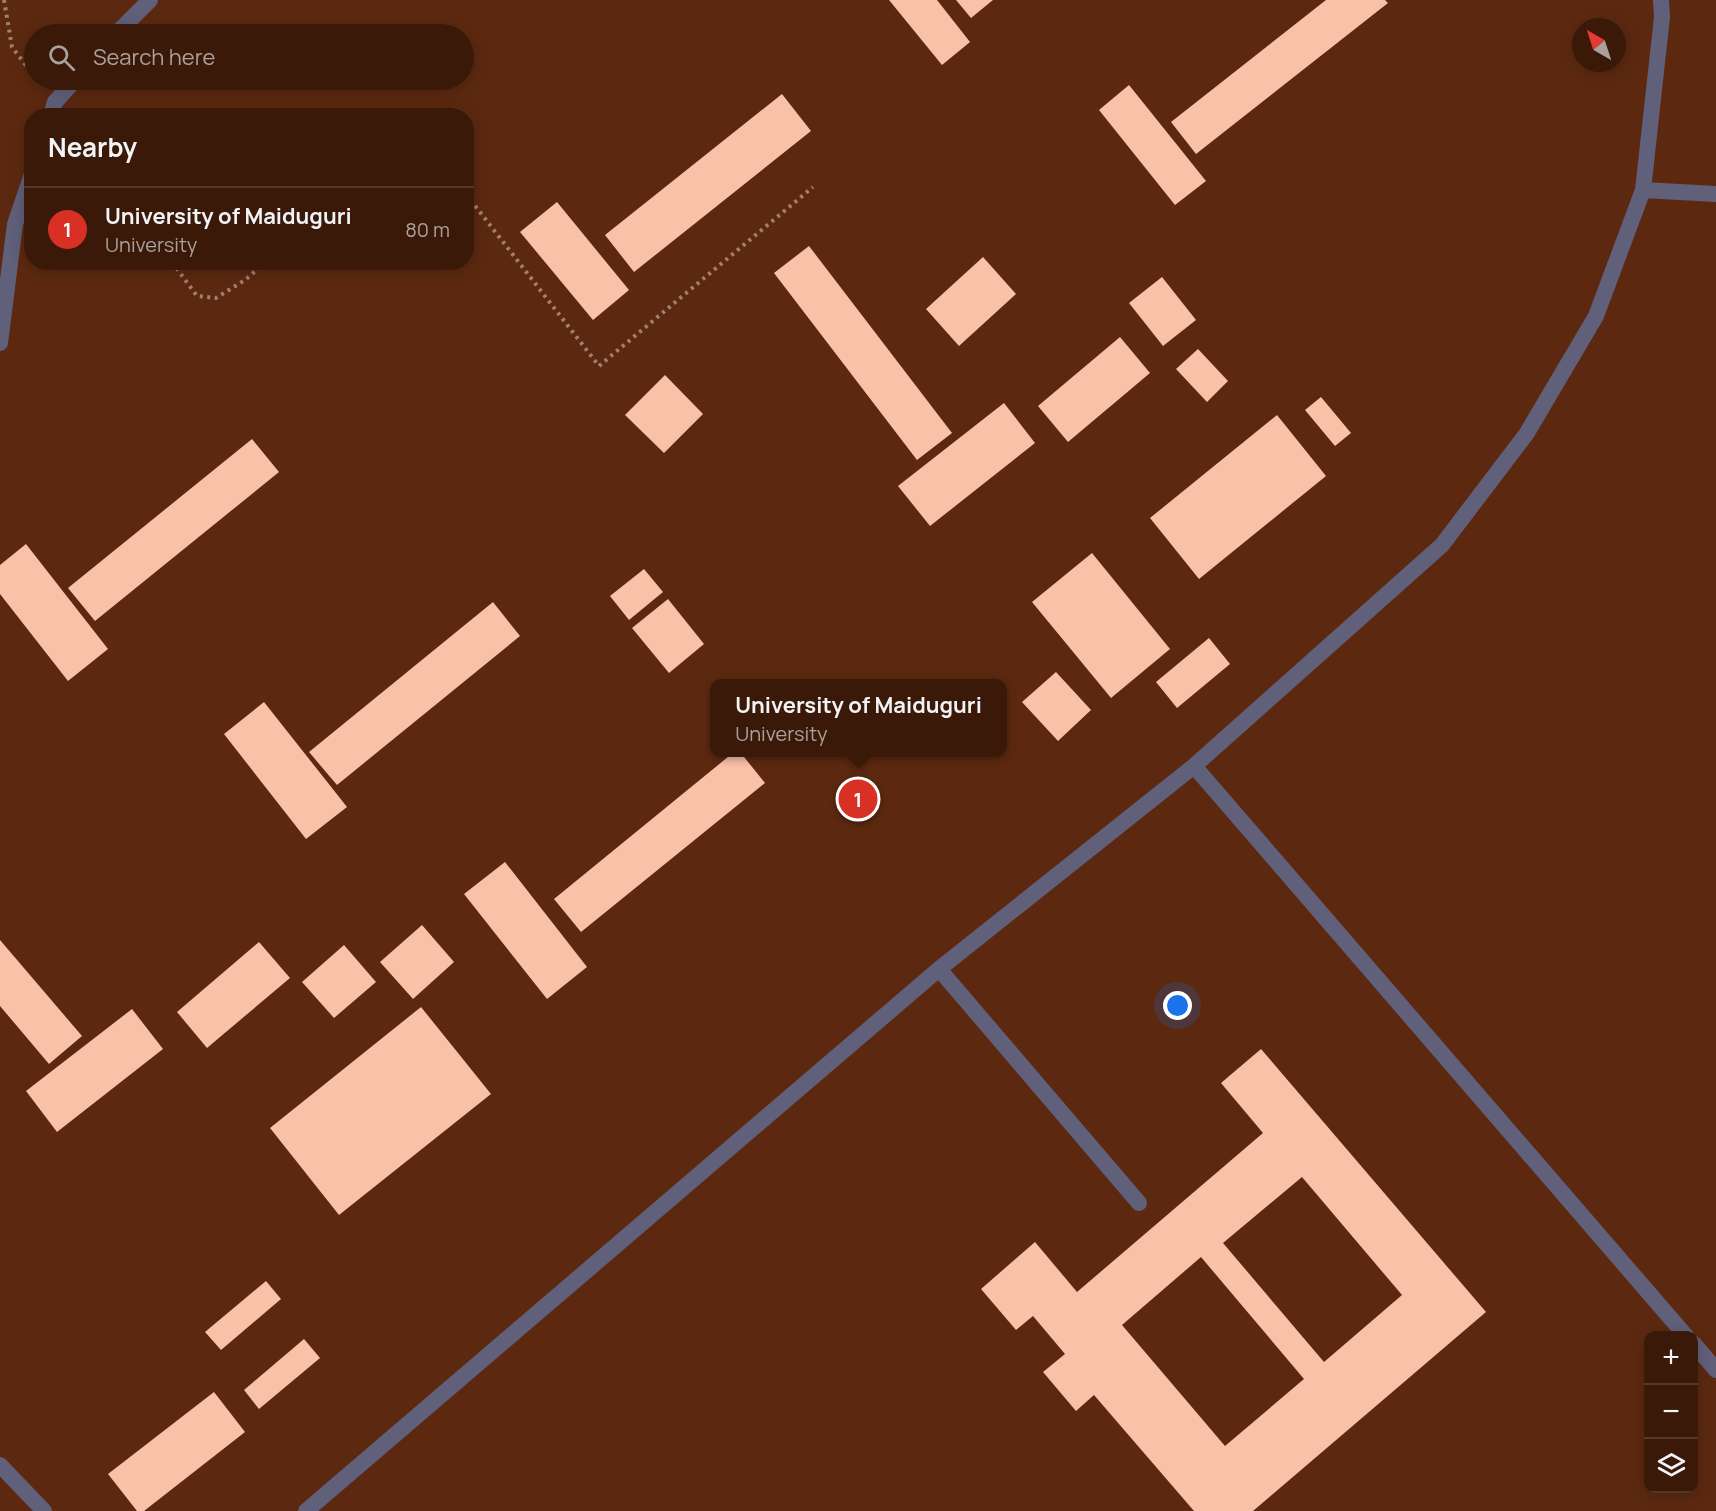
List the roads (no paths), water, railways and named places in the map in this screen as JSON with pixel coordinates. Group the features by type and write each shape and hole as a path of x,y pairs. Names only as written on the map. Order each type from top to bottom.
{"street":[{"path":"126,24 150,0"},
{"path":"306,1511 939,969 1194,766 1442,545 1527,433 1596,316 1643,190 1662,17 1661,0"},
{"path":"53,108 55,102 66,90"},
{"path":"1643,190 1716,194"},
{"path":"0,343 15,224 24,198"},
{"path":"1194,766 1683,1331"},
{"path":"939,969 1139,1203"},
{"path":"1698,1349 1716,1370"},
{"path":"0,1465 44,1511"}],"place":[{"name":"University of Maiduguri","path":"858,799"}]}
